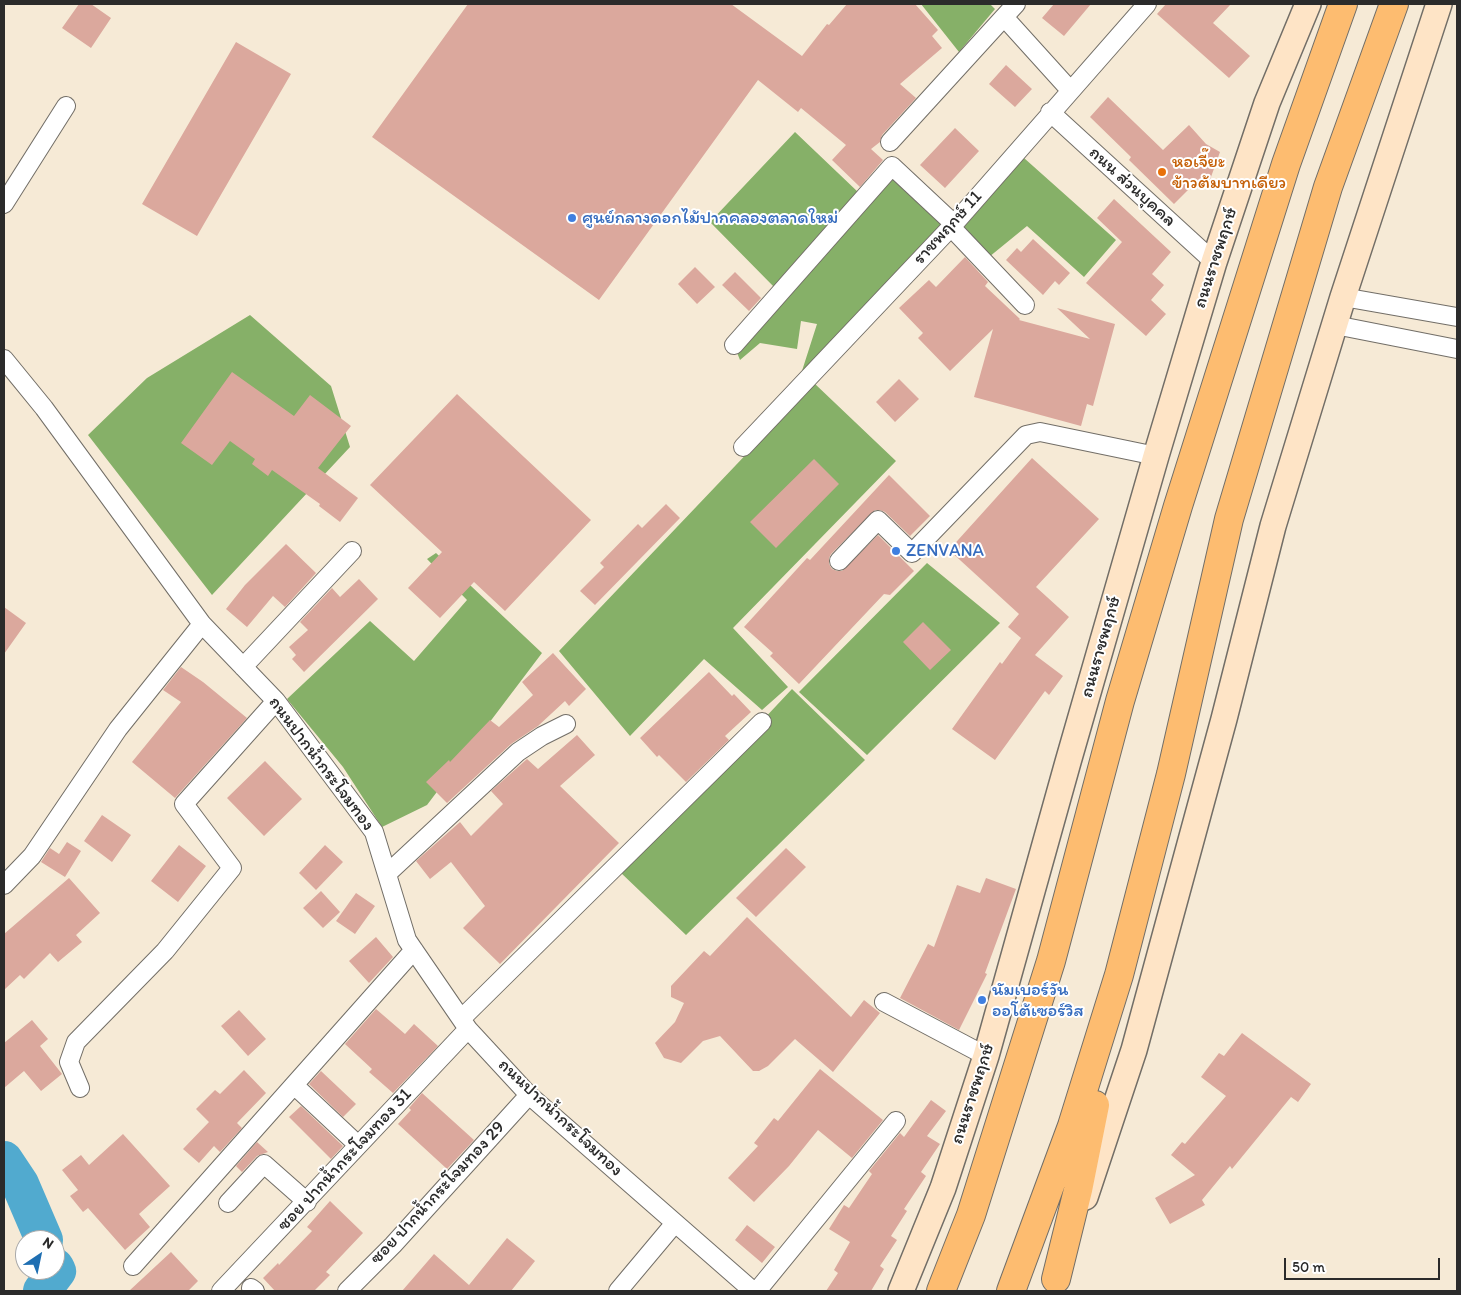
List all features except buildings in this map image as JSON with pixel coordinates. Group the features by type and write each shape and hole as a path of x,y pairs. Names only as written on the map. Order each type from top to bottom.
{"main road":[{"name":"ถนนราชพฤกษ์","path":"901,1291 943,1188 986,1056 1068,762 1214,262 1267,103 1308,4"},
{"name":"ถนนราชพฤกษ์","path":"941,1291 971,1214 1051,962 1120,701 1178,506 1286,164 1344,4"},
{"path":"1011,1291 1072,1126 1119,975 1171,774 1229,519 1328,187 1394,4"},
{"path":"1053,1285 1098,1164 1134,1050 1211,767 1273,526 1343,297 1437,7"},
{"path":"1053,1285 1079,1181 1119,975"}],"street":[{"name":"ราชพฤกษ์ 11","path":"743,447 952,226 1050,112 1147,4"},
{"path":"890,142 1010,10 1070,90"},
{"path":"4,204 66,106"},
{"name":"ถนน ส่วนบุคคล","path":"1050,112 1214,262"},
{"path":"734,345 892,166 952,226 1025,305"},
{"path":"1343,297 1457,317"},
{"path":"1335,326 1457,349"},
{"name":"ถนนปากน้ำกระโจมทอง","path":"4,360 44,408 202,624 276,702 374,832 407,940 464,1024 529,1095 755,1291"},
{"path":"839,561 878,520 912,553 1026,435 1040,432 1156,456"},
{"path":"243,667 352,551"},
{"path":"4,885 32,856 118,729 202,624"},
{"path":"80,1088 69,1062 76,1042 165,951 232,868 184,804 276,702"},
{"name":"ซอย ปากน้ำกระโจมทอง 31","path":"221,1291 307,1202 464,1024 762,722"},
{"path":"388,873 518,752 542,736 566,724"},
{"path":"133,1266 414,950"},
{"path":"884,1002 986,1056"},
{"path":"294,1085 358,1145"},
{"name":"ซอย ปากน้ำกระโจมทอง 29","path":"347,1291 393,1245 529,1095"},
{"path":"755,1291 896,1121"},
{"path":"228,1203 264,1164 307,1202"},
{"path":"618,1291 675,1223"}],"green space":[{"path":"921,4 990,4 995,9 959,52"},
{"path":"795,132 859,193 775,288 710,222"},
{"path":"1024,158 1116,240 1084,277 1027,226 989,257 963,228"},
{"path":"891,177 944,223 801,374 817,324 801,321 797,349 760,343 740,360 734,345"},
{"path":"250,315 331,386 350,447 212,595 88,435 147,378"},
{"path":"814,383 896,461 733,628 788,687 762,710 704,659 630,736 559,651"},
{"path":"436,553 542,653 427,805 382,827 343,767 287,699 370,621 414,661 467,600 427,559"},
{"path":"927,563 1000,623 867,755 799,692"},
{"path":"792,689 865,760 686,935 620,872"}],"waterway":[{"path":"4,1160 20,1184 40,1230"},
{"path":"42,1291 50,1280"}],"place":[{"name":"หอเจี๊ยะ ข้าวต้มบาทเดียว","path":"1162,172"},
{"name":"ศูนย์กลางดอกไม้ปากคลองตลาดใหม่","path":"572,218"},
{"name":"ZENVANA","path":"896,551"},
{"name":"นัมเบอร์วัน ออโต้เซอร์วิส","path":"982,1000"}]}
